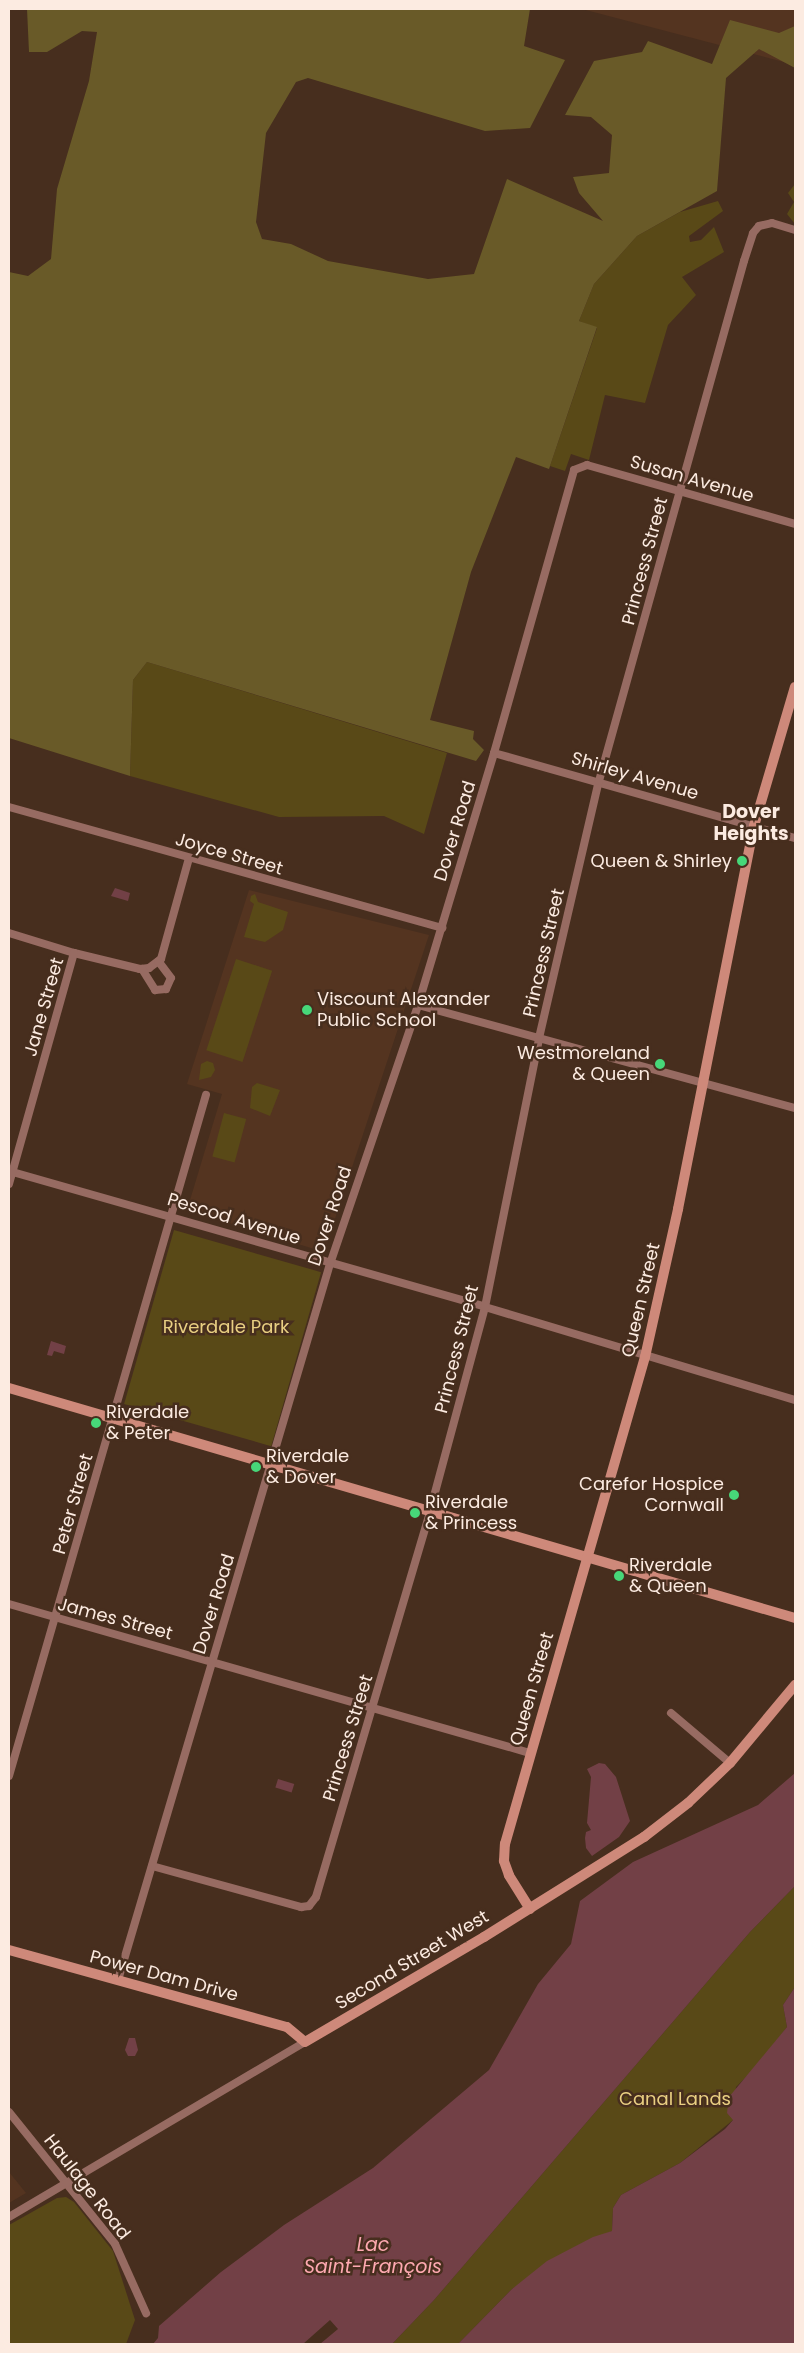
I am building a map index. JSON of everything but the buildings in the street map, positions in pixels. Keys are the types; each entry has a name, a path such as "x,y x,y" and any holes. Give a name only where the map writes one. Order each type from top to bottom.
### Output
{"street":[{"name":"Princess Street","path":"152,1866 305,1908 316,1897 430,1511 485,1307 539,1038 599,781 753,233 763,224 777,224 795,230"},
{"name":"Susan Avenue","path":"580,465 680,490 795,524"},
{"name":"Dover Road","path":"118,1980 212,1661 272,1466 330,1264 418,1005 494,753 566,494 574,470 580,465"},
{"name":"Queen Street","path":"530,1909 509,1875 504,1852 530,1753 645,1357 678,1209 701,1084 754,826 795,687"},
{"name":"Shirley Avenue","path":"494,753 599,781 795,838"},
{"name":"Joyce Street","path":"9,807 442,928"},
{"path":"9,933 74,953 142,969 149,968 158,961 189,858"},
{"name":"Jane Street","path":"9,1184 10,1172 74,953"},
{"path":"142,969 154,990 166,989 171,978 158,961"},
{"path":"418,1005 701,1084 795,1108"},
{"name":"Peter Street","path":"9,1776 206,1095"},
{"name":"Pescod Avenue","path":"10,1172 485,1307 645,1357 795,1400"},
{"path":"9,1388 795,1618"},
{"name":"James Street","path":"9,1604 530,1753"},
{"name":"Second Street West","path":"9,2217 530,1909 644,1837 688,1803 730,1763 795,1684"},
{"path":"671,1713 730,1763"},
{"name":"Power Dam Drive","path":"9,1950 287,2027 305,2042"},
{"name":"Haulage Road","path":"9,2112 116,2244 146,2314"}],"shaded area":[{"path":"27,9 530,9 524,46 565,60 530,128 485,131 308,78 296,82 266,133 256,222 262,239 291,244 328,261 428,279 474,274 507,179 603,221 579,193 573,177 609,173 612,135 591,117 565,115 594,61 642,52 648,41 712,64 730,20 779,33 795,26 795,68 759,49 726,78 717,191 637,236 594,284 579,321 597,327 549,469 516,457 471,572 430,720 474,731 473,739 484,750 476,761 147,662 133,680 130,776 9,738 9,272 28,276 51,259 57,189 89,81 97,32 82,31 47,52 29,52"},
{"path":"582,9 795,9 795,65"},
{"name":"Viscount Alexander Public School","path":"249,890 429,935 324,1252 187,1210 222,1094 187,1084"},
{"path":"9,2172 26,2193 9,2203"}],"green space":[{"path":"795,184 795,224 787,214 794,202 788,193"},
{"path":"718,201 723,211 689,236 690,242 701,240 714,227 724,252 682,277 696,295 668,325 645,403 605,395 589,460 571,454 565,471 550,466 597,328 579,321 594,284 637,236 680,212"},
{"path":"147,662 447,753 424,834 384,816 279,817 130,776 133,680"},
{"path":"255,894 258,902 288,912 283,930 265,942 244,937 254,904 250,901 251,896"},
{"path":"236,959 272,971 242,1062 206,1050"},
{"path":"207,1061 213,1063 215,1070 211,1077 199,1080 201,1064"},
{"path":"257,1083 280,1090 270,1116 250,1108 252,1087"},
{"path":"224,1113 246,1119 235,1162 212,1156"},
{"name":"Riverdale Park","path":"174,1230 321,1272 271,1446 124,1404"},
{"name":"Canal Lands","path":"795,1886 795,1987 783,2005 787,2027 757,2066 736,2087 733,2120 680,2163 621,2195 613,2208 612,2231 581,2244 512,2289 458,2344 392,2344 434,2300 750,1932"},
{"path":"66,2197 74,2202 113,2251 135,2320 126,2344 9,2344 9,2225 57,2198"}],"water":[{"path":"115,888 130,893 128,901 111,896"},
{"path":"51,1341 66,1346 64,1354 54,1351 52,1356 47,1355"},
{"path":"599,1763 605,1764 616,1777 630,1821 619,1837 592,1856 586,1848 585,1838 586,1832 591,1830 587,1823 591,1777 587,1769"},
{"name":"Lac Saint-François","path":"795,1773 795,1886 750,1932 434,2300 392,2344 320,2344 338,2329 330,2320 303,2344 153,2344 158,2338 159,2326 221,2272 284,2225 373,2168 489,2070 538,1984 571,1944 580,1901 633,1862 758,1805"},
{"path":"278,1779 294,1784 292,1793 275,1788"},
{"path":"795,1987 795,2344 458,2344 512,2289 547,2261 593,2237 612,2231 613,2208 621,2195 680,2163 725,2129 733,2120 727,2113 729,2097 787,2027 783,2005"},
{"path":"129,2038 135,2038 138,2050 135,2056 128,2056 125,2050"}],"place":[{"name":"Queen & Shirley","path":"742,861"},
{"name":"Viscount Alexander Public School","path":"307,1010"},
{"name":"Westmoreland & Queen","path":"660,1064"},
{"name":"Riverdale & Peter","path":"96,1423"},
{"name":"Riverdale & Dover","path":"256,1467"},
{"name":"Carefor Hospice Cornwall","path":"734,1495"},
{"name":"Riverdale & Princess","path":"415,1513"},
{"name":"Riverdale & Queen","path":"619,1576"}],"district":[{"name":"Dover Heights","path":"751,823"}]}
